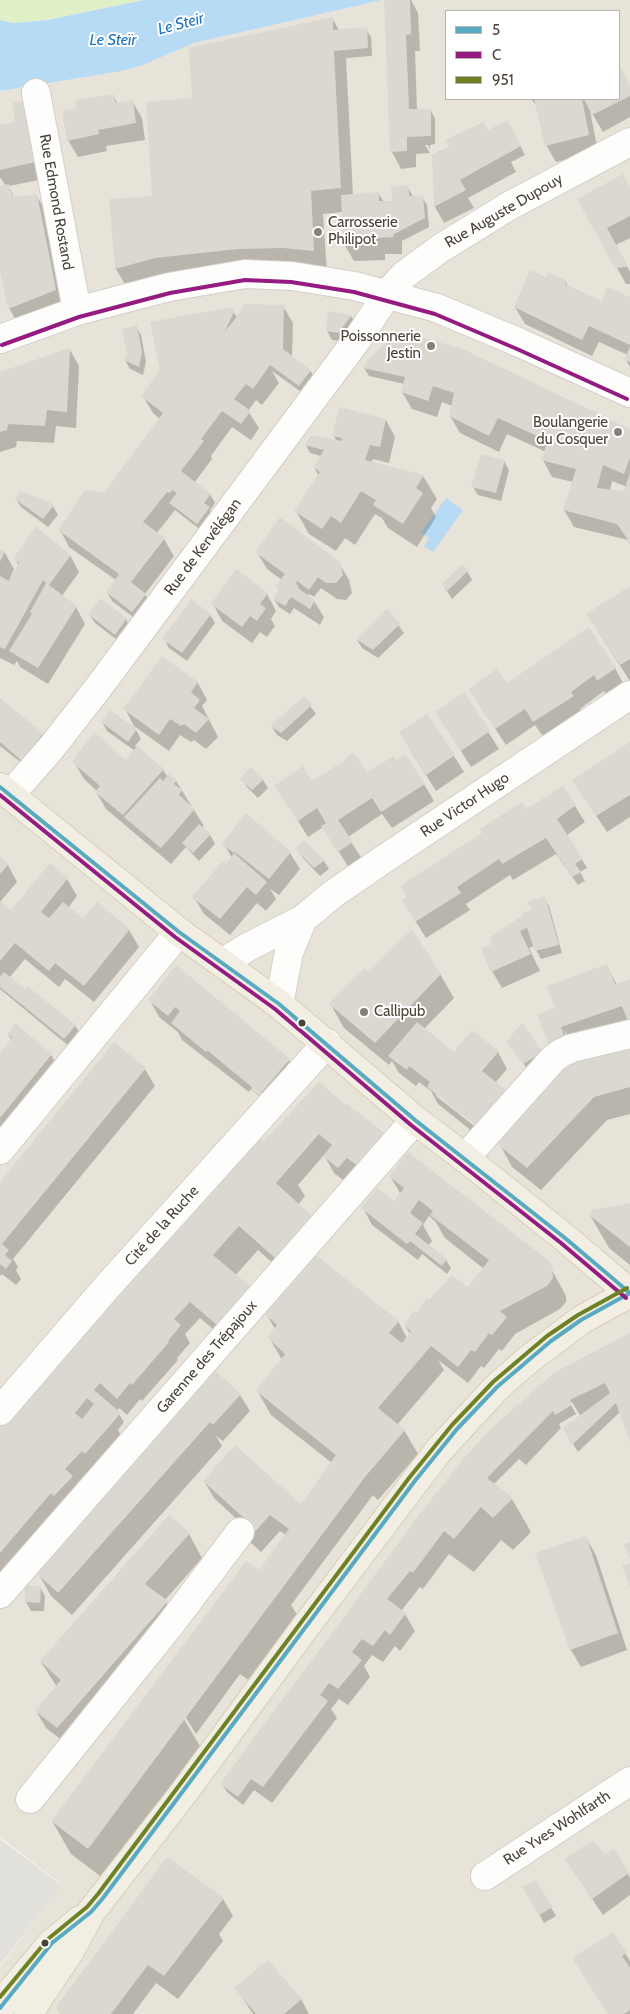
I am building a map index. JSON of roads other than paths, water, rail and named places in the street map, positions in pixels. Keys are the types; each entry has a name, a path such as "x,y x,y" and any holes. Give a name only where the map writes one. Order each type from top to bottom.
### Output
{"main road":[{"path":"5,791 179,932 279,1004 415,1120 592,1260 630,1293 581,1320 551,1341 497,1387 457,1429 414,1482 182,1795 91,1912 70,1951 28,2014"},
{"path":"0,2008 52,1943 91,1912"}],"street":[{"name":"Rue Edmond Rostand","path":"36,93 77,311"},
{"name":"Rue Auguste Dupouy","path":"388,293 414,266 457,237 560,178 630,142"},
{"path":"0,338 77,311 169,287 245,274 306,277 388,293 437,308 630,393"},
{"name":"Rue de Kervélégan","path":"5,791 52,747 98,688 359,338 388,293"},
{"name":"Rue Victor Hugo","path":"222,963 248,947 303,919 333,894 387,857 630,696"},
{"name":"Rue Victor Hugo","path":"279,1004 289,952 303,919"},
{"path":"0,1150 179,932"},
{"path":"465,1158 552,1059 572,1048 630,1034"},
{"name":"Cité de la Ruche","path":"0,1411 106,1288 327,1043"},
{"name":"Garenne des Trépajoux","path":"0,1594 415,1120"},
{"path":"30,1799 170,1625 240,1532"},
{"name":"Rue Yves Wohlfarth","path":"485,1876 630,1781"}],"water":[{"name":"Le Steïr","path":"144,0 382,0 194,43 143,65 121,71 0,91 0,20 13,23 47,20"},
{"path":"446,498 463,510 433,552 424,546 429,538 421,532"}],"place":[{"name":"Carrosserie Philipot","path":"318,232"},
{"name":"Poissonnerie Jestin","path":"431,346"},
{"name":"Boulangerie du Cosquer","path":"618,432"},
{"name":"Callipub","path":"364,1012"}],"water label":[{"name":"Le Steir","path":"181,24"}]}
